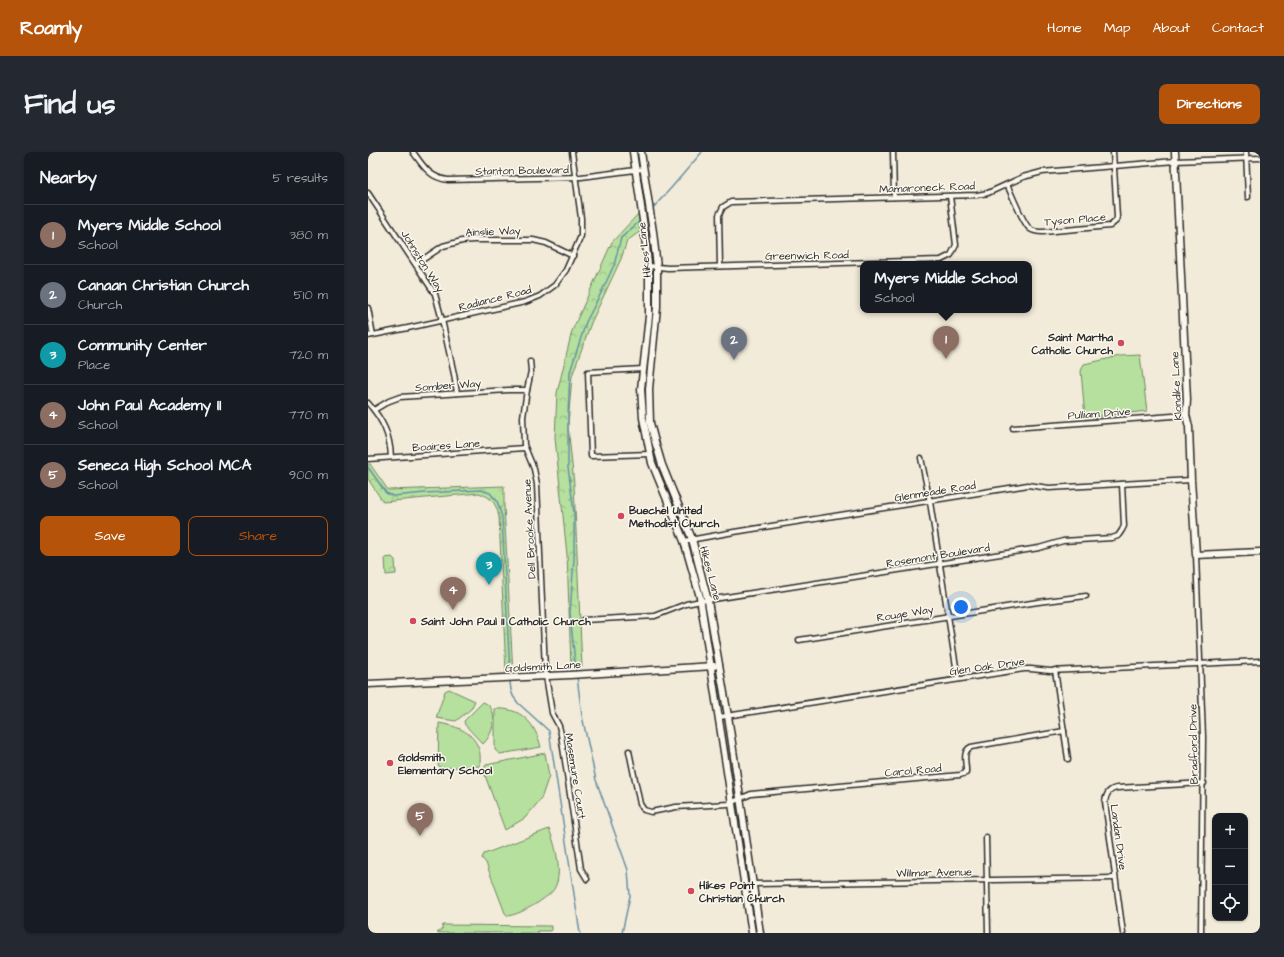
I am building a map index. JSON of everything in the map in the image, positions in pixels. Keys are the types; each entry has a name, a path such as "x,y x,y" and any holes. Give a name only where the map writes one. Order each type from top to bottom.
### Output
{"main road":[{"name":"Hikes Lane","path":"633,152 649,266 649,316 641,403 645,434 659,479 684,541 701,601 752,933"},
{"name":"Hikes Lane","path":"641,152 657,267 657,307 649,389 650,423 662,465 692,539 714,626 760,933"},
{"name":"Klondike Lane","path":"1175,152 1187,400 1186,415 1189,427 1196,555"},
{"path":"1196,555 1260,552"},
{"name":"Goldsmith Lane","path":"368,684 570,675 719,666"}],"street":[{"name":"Stanton Boulevard","path":"413,152 427,171 443,180 576,177 643,168"},
{"name":"Radiance Road","path":"368,336 524,302 540,296 550,290 562,278 581,236 582,225 572,152"},
{"path":"893,152 894,198"},
{"path":"1113,152 1114,166"},
{"path":"1246,152 1248,197"},
{"name":"Mamaroneck Road","path":"720,266 719,215 723,207 728,203 984,194 1023,177 1042,172 1175,161 1260,158"},
{"name":"Tyson Place","path":"1007,185 1026,225 1031,230 1043,232 1107,227 1114,224 1118,217 1114,166"},
{"name":"Johnston Way","path":"368,193 435,294 454,374 456,393"},
{"name":"Greenwich Road","path":"925,261 941,260 951,256 955,249 956,243 950,196"},
{"name":"Ainslie Way","path":"416,264 443,246 462,241 474,240 533,240 546,243 573,256"},
{"name":"Greenwich Road","path":"649,266 860,264"},
{"path":"368,308 373,335"},
{"name":"Dell Brooke Avenue","path":"530,361 531,371 523,417 525,448 534,469 536,484 546,675"},
{"path":"643,369 588,372 591,456 650,454"},
{"name":"Somber Way","path":"374,410 389,401 400,397 527,390"},
{"path":"368,403 387,431 390,440 392,457"},
{"name":"Pulliam Drive","path":"1013,428 1186,415"},
{"name":"Boaires Lane","path":"368,459 525,448"},
{"path":"921,458 930,502 958,679"},
{"name":"Glenmeade Road","path":"684,541 1028,486 1049,488 1191,480"},
{"name":"Rosemont Boulevard","path":"584,620 655,616 686,604 701,601 1039,548 1064,541 1115,537 1120,534 1124,526 1122,484"},
{"name":"Bradford Drive","path":"1196,555 1204,783 1201,933"},
{"name":"Rouge Way","path":"799,640 1046,600 1086,596"},
{"name":"Glen Oak Drive","path":"720,717 1024,669 1055,670 1260,661"},
{"path":"1055,670 1068,759"},
{"name":"Masemure Court","path":"546,675 552,713 559,726 561,734 581,869 587,879"},
{"name":"Carol Road","path":"740,799 751,794 964,775 966,773 965,752 968,748 1064,731"},
{"path":"629,751 638,798 644,810 651,812 676,807 728,804 740,799"},
{"name":"Landan Drive","path":"1123,933 1105,802 1107,793 1110,790 1117,788 1204,783"},
{"path":"986,837 988,933"},
{"name":"Willmar Avenue","path":"752,884 1116,878"}],"green space":[{"path":"639,213 642,230 627,241 621,259 591,323 572,376 568,425 574,484 582,667 571,666 567,555 555,438 557,393 572,331 612,242"},
{"path":"1140,355 1147,411 1085,418 1081,371 1084,364 1121,356"},
{"path":"368,464 370,464 388,490 504,486 513,673 506,673 499,517 497,508 491,499 479,493 383,502 368,479"},
{"path":"392,557 395,560 396,574 386,575 385,558"},
{"path":"449,689 475,701 471,709 456,721 436,718 445,691"},
{"path":"483,702 492,710 494,722 487,740 483,744 465,725 464,721"},
{"path":"495,709 512,711 526,718 535,731 541,747 500,754 495,750"},
{"path":"439,723 457,727 471,736 479,749 480,766 441,768 438,765"},
{"path":"545,753 549,776 541,799 525,818 505,830 483,770 486,765"},
{"path":"549,829 556,850 558,866 555,887 550,894 528,909 508,916 505,913 486,863 482,858 484,854"},
{"path":"443,925 551,926 551,931 537,931 539,933 437,933 442,929"}],"waterway":[{"path":"652,209 702,152"},
{"path":"576,673 570,613 574,559 574,513 568,467 570,372 586,322 614,265 621,238 641,220"},
{"path":"368,467 386,493 393,496 481,490 490,493 497,501 502,517 510,674"},
{"path":"577,677 582,716 596,780 628,870 630,896 622,933"},
{"path":"510,682 513,696 518,703 549,731 580,933"}],"place":[{"name":"Saint Martha Catholic Church","path":"1121,343"},
{"name":"Myers Middle School","path":"946,359"},
{"name":"Canaan Christian Church","path":"734,360"},
{"name":"Buechel United Methodist Church","path":"621,516"},
{"name":"Community Center","path":"489,585"},
{"name":"John Paul Academy II","path":"453,610"},
{"name":"Saint John Paul II Catholic Church","path":"413,621"},
{"name":"Goldsmith Elementary School","path":"390,763"},
{"name":"Seneca High School MCA","path":"420,836"},
{"name":"Hikes Point Christian Church","path":"691,891"}]}
